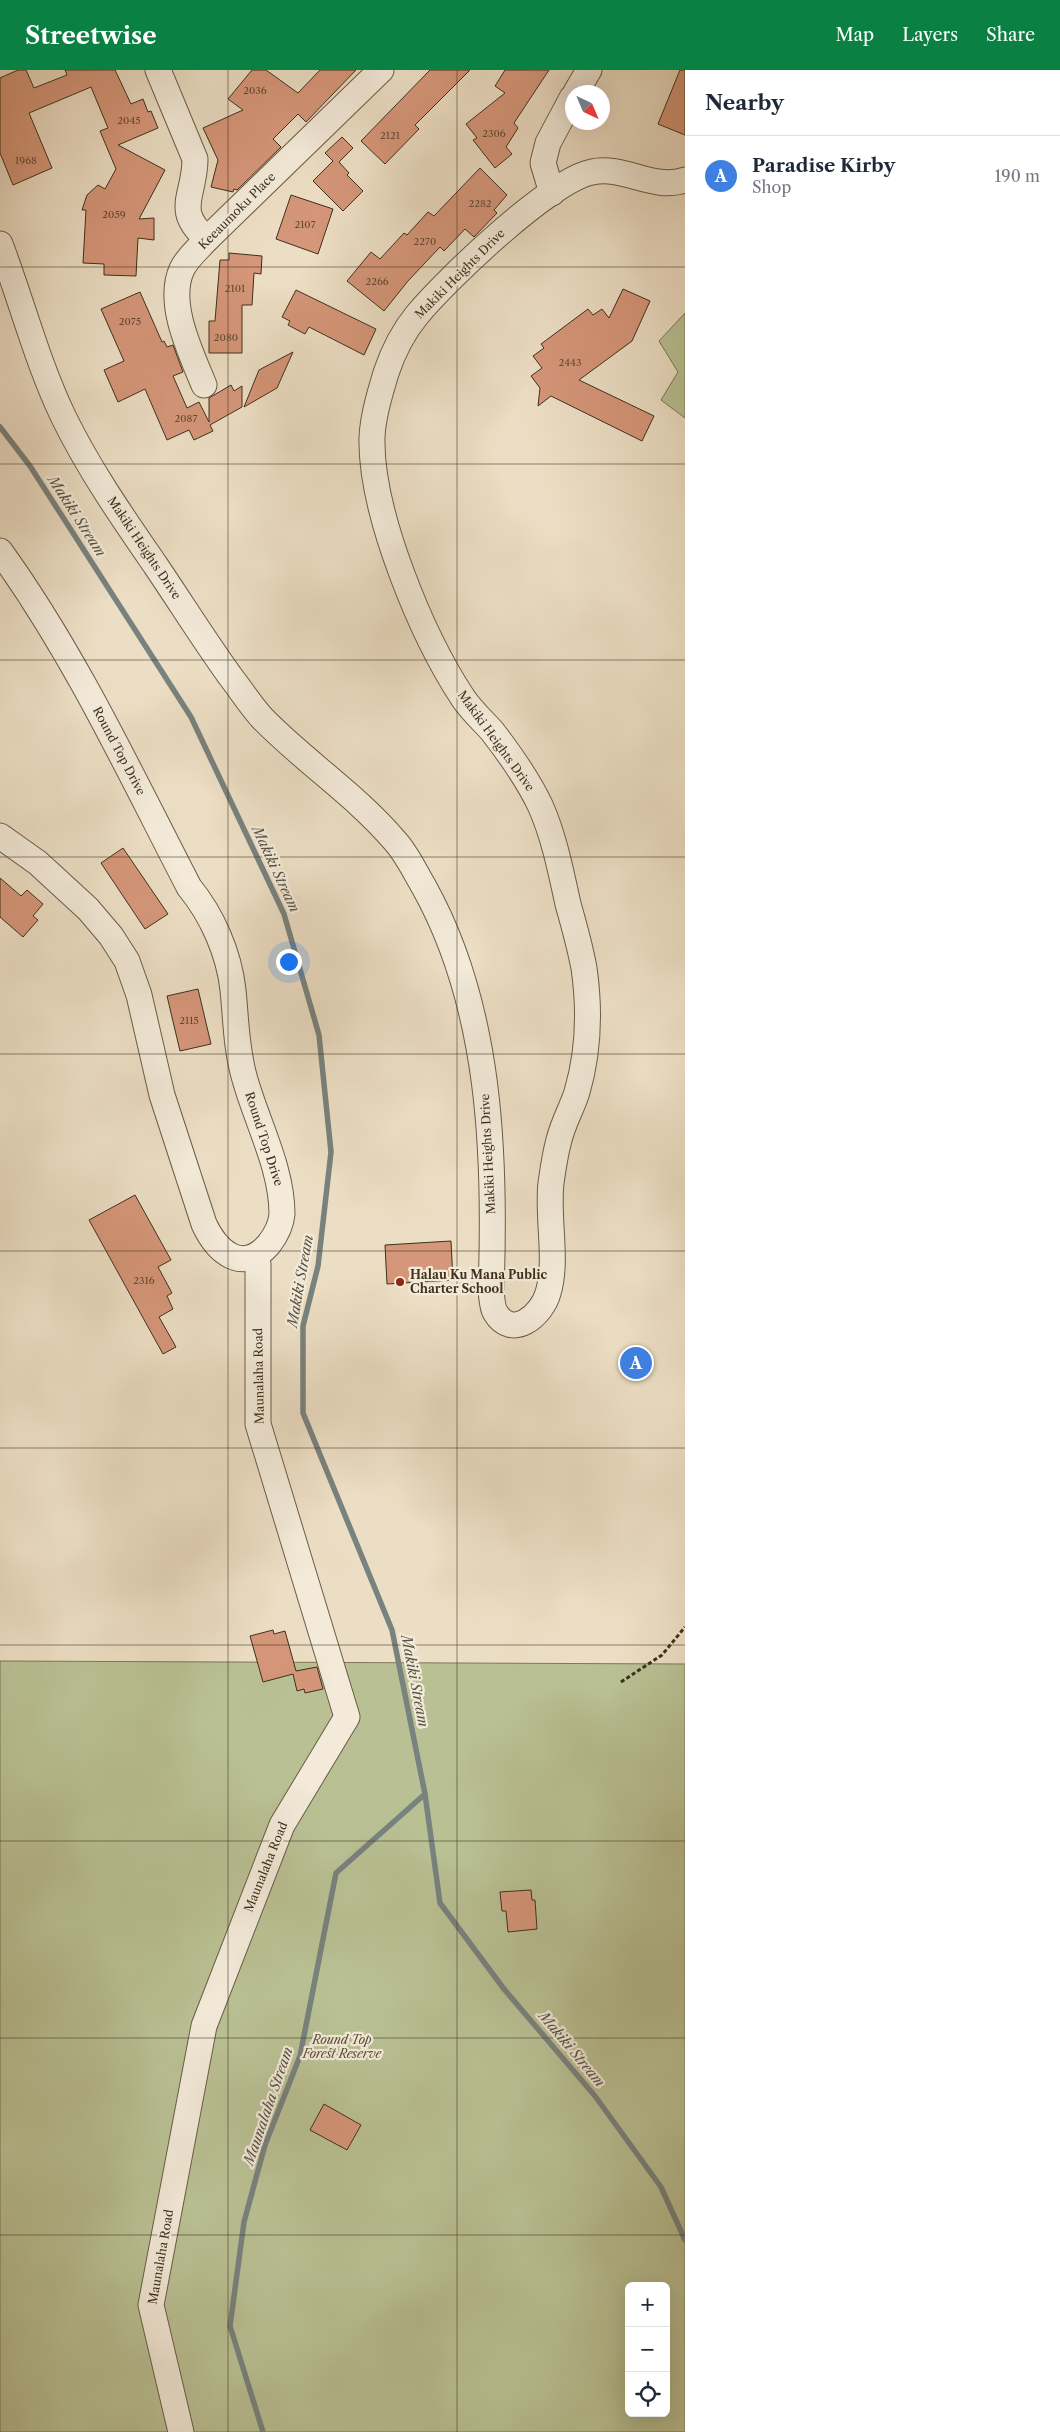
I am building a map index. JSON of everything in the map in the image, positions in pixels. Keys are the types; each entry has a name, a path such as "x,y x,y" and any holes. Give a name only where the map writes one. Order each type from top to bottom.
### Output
{"street":[{"path":"158,70 195,159 195,174 188,200 187,214 194,228 207,239"},
{"name":"Keeaumoku Place","path":"204,385 184,332 179,313 177,285 182,268 207,239 381,70"},
{"path":"580,85 590,70"},
{"path":"552,193 543,164 548,143 565,111"},
{"name":"Makiki Heights Drive","path":"0,244 16,286 39,358 64,417 88,464 116,508 228,674 262,718 371,814 398,844 440,916 463,981 484,1083 492,1189 490,1291 496,1314 503,1320 513,1324 528,1322 540,1311 548,1295 551,1260 549,1207 551,1184 559,1138 576,1095 586,1044 588,1004 583,965 563,881 540,805 492,731 463,698 415,604 384,522 376,485 372,434 386,372 398,344 414,318 496,237 552,193 589,172 624,173 645,180 663,183 676,183 685,180"},
{"name":"Round Top Drive","path":"0,551 25,586 96,708 189,887 201,901 222,944 233,989 237,1045 243,1075 281,1189 282,1216 278,1233 255,1257"},
{"path":"0,836 38,863 88,909 111,936 127,961 139,995 162,1095 204,1224 210,1236 226,1254 239,1260 255,1257"},
{"name":"Maunalaha Road","path":"181,2432 151,2306 204,2026 282,1825 347,1717 258,1424 258,1264 255,1257"}],"path":[{"path":"621,1682 662,1655 685,1627"}],"green space":[{"path":"685,313 685,418 661,400 678,372 659,341"},
{"name":"Round Top Forest Reserve","path":"0,1661 685,1664 685,2432 0,2432"}],"building":[{"path":"18,70 26,70 34,88 67,75 65,70 115,70 131,104 143,99 148,112 151,111 158,128 118,145 165,170 139,219 154,218 154,240 138,238 136,276 104,275 104,264 83,263 86,210 82,210 87,195 98,185 105,189 116,169 100,131 108,128 91,87 29,113 52,168 13,185 0,153 0,78"},
{"path":"252,70 266,70 298,93 320,70 356,70 306,122 298,114 273,139 281,147 237,190 234,189 233,192 211,187 218,160 203,128 243,110 228,99"},
{"path":"430,70 470,70 415,125 419,129 385,164 361,141"},
{"path":"505,70 549,70 514,123 518,128 506,147 512,154 495,168 473,140 477,138 466,124 505,93 495,86"},
{"path":"680,70 685,70 685,135 658,124"},
{"path":"342,137 353,148 339,162 349,173 347,175 363,191 343,211 313,181 333,161 325,153"},
{"path":"480,168 507,195 494,210 497,213 474,237 465,229 444,251 440,247 408,281 384,311 347,281 371,252 380,259 404,233 407,235 428,212 434,216"},
{"path":"291,195 333,209 318,254 276,239"},
{"path":"229,253 262,256 261,274 254,273 252,305 242,305 242,353 209,353 209,321 215,321 220,260 229,260"},
{"path":"623,289 650,301 632,341 579,380 654,416 642,441 551,396 538,406 540,388 531,376 542,368 533,356 544,348 541,344 588,309 593,315 602,309 609,318"},
{"path":"296,290 376,329 364,355 309,327 305,334 288,325 290,321 282,317"},
{"path":"140,292 162,342 164,341 167,347 173,345 183,372 173,376 187,408 199,402 209,422 209,398 231,385 234,391 242,386 242,407 210,425 213,431 194,440 189,430 167,440 145,389 118,402 104,370 124,361 101,309"},
{"path":"293,352 277,388 244,407 259,370"},
{"path":"123,848 168,914 145,929 101,863"},
{"path":"0,878 21,896 27,890 43,904 33,916 38,920 23,937 0,917"},
{"path":"198,989 211,1044 180,1051 167,996"},
{"path":"135,1195 171,1260 158,1267 172,1293 167,1296 173,1309 159,1317 176,1347 163,1354 89,1220"},
{"name":"Halau Ku Mana Public Charter School","path":"451,1241 453,1280 387,1284 385,1245"},
{"path":"273,1630 274,1634 285,1631 296,1671 317,1667 323,1689 305,1693 304,1689 297,1691 293,1674 263,1682 250,1636"},
{"path":"531,1890 532,1900 535,1900 537,1929 508,1932 506,1911 502,1911 500,1892"},
{"path":"324,2104 361,2125 347,2150 310,2130"}],"waterway":[{"name":"Makiki Stream","path":"0,427 30,466 191,717 284,914 319,1035 331,1152 318,1266 303,1326 303,1413 392,1630 425,1794 440,1903 504,1989 595,2096 661,2187 685,2240"},
{"name":"Maunalaha Stream","path":"263,2432 230,2326 244,2222 265,2145 300,2056 336,1873 425,1794"}],"place":[{"name":"Halau Ku Mana Public Charter School","path":"400,1282"},
{"name":"Paradise Kirby","path":"636,1363"}]}
